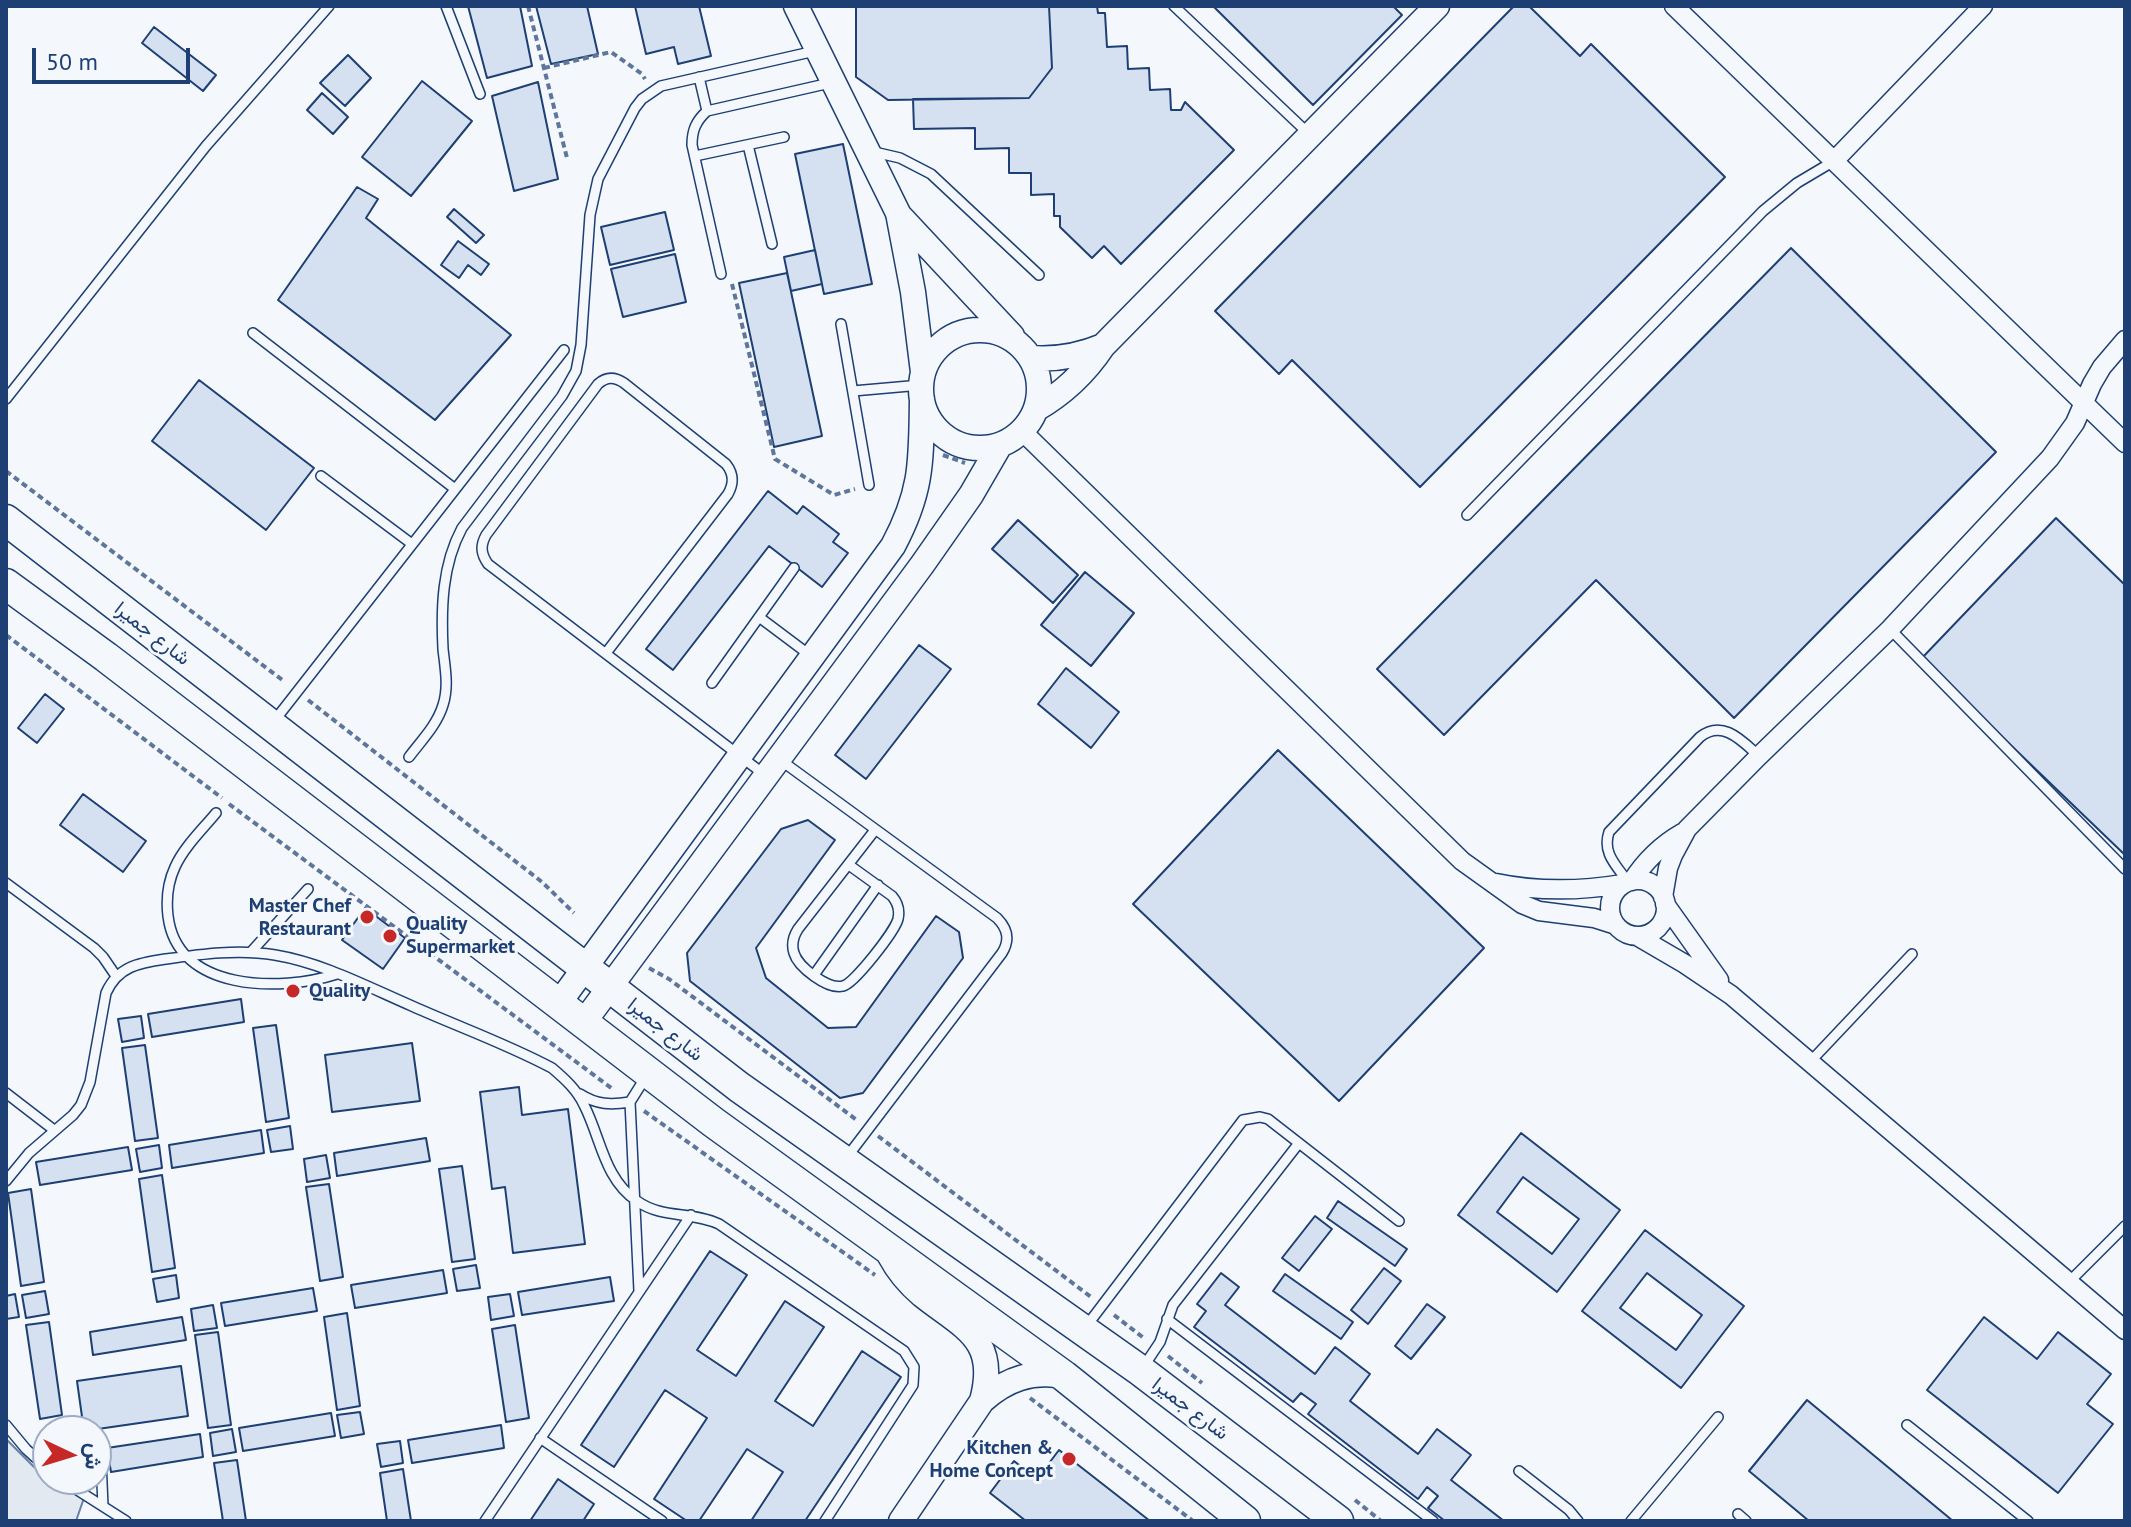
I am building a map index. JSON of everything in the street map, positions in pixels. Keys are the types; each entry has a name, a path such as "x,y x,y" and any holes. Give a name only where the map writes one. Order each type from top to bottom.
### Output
{"main road":[{"name":"شارع جميرا","path":"6,520 739,1087 1083,1331 1149,1360 1338,1521"},
{"path":"6,584 106,657 713,1122 1064,1376 1245,1521"}],"street":[{"path":"796,6 898,213 913,292 927,415 937,430 950,441 984,449 1000,445 1012,439 1030,421 1039,392 1038,374 1025,351 898,213"},
{"path":"1036,409 1067,388 1103,346 1437,6"},
{"path":"1674,6 2125,443"},
{"path":"1834,161 1975,9"},
{"path":"559,1003 893,546 906,522 918,486 922,385 932,354 946,340 963,332 983,329 1002,333 1025,351 1050,359 1068,358 1103,346"},
{"path":"1616,925 1611,917 1611,898 1656,851 1687,829 1890,629 2050,458 2075,423 2102,367 2125,340"},
{"path":"1022,431 1447,849 1507,895 1539,911 1594,918 1616,925 1629,935 1646,935 1655,930 1665,914 1665,883 1673,855 1687,829"},
{"path":"584,1022 922,565 1000,445"},
{"path":"1493,883 1558,891 1641,880 1650,883 1658,889 1731,995"},
{"path":"1637,936 1731,995 2125,1330"},
{"path":"885,1246 910,1284 966,1327 978,1342 987,1371 982,1401"},
{"path":"901,1521 982,1401 1010,1380 1037,1373 1064,1376"}],"lane":[{"path":"6,399 206,146 329,6"},
{"path":"446,6 480,94"},
{"path":"1174,6 1310,135"},
{"path":"409,757 437,720 445,697 444,582 450,554 462,528 562,396 576,371 581,345 593,197 606,163 635,108 661,86 818,50"},
{"path":"699,77 707,111"},
{"path":"721,274 695,156 692,135 695,126 707,111 834,82"},
{"path":"695,156 784,137"},
{"path":"748,145 772,244"},
{"path":"867,150 900,158 931,174 1039,275"},
{"path":"1467,515 1763,211 1797,183 1834,161"},
{"path":"841,324 869,485"},
{"path":"253,333 455,489"},
{"path":"270,726 564,350"},
{"path":"606,653 728,494 733,481 726,464 620,380 608,378 598,384 486,535 482,550 488,564 740,756 773,768 875,830 1003,924 1007,939 1002,953 844,1162"},
{"path":"853,391 922,385"},
{"path":"321,476 412,544"},
{"path":"712,683 794,568"},
{"path":"759,617 812,657"},
{"path":"1890,629 2125,869"},
{"path":"1628,882 1607,850 1609,832 1700,737 1713,731 1727,731 1759,756"},
{"path":"216,813 183,852 169,886 169,923 185,957 220,975 259,984 299,984 337,974"},
{"path":"849,865 896,901 898,916 893,929 856,977 846,985 833,987 799,963 792,942 794,936 875,830"},
{"path":"6,883 94,948 116,976"},
{"path":"814,975 878,885"},
{"path":"251,952 308,889"},
{"path":"6,1181 29,1153 73,1115 86,1094 106,993 116,976 132,965 185,957 251,952 296,959 536,1060 559,1074 589,1100 603,1104 630,1102"},
{"path":"1810,1062 1912,954"},
{"path":"639,1291 630,1102 649,1073"},
{"path":"577,1092 610,1169 623,1190 635,1201 662,1213 705,1218 732,1232 904,1351 911,1359 915,1376 909,1394 825,1521"},
{"path":"6,1093 54,1130"},
{"path":"1083,1331 1243,1120 1268,1119 1399,1221"},
{"path":"1149,1360 1163,1335 1173,1305 1299,1143"},
{"path":"485,1521 691,1215"},
{"path":"2069,1282 2125,1226"},
{"path":"1167,1319 1433,1521"},
{"path":"1631,1521 1718,1417"},
{"path":"6,1425 32,1454"},
{"path":"1907,1425 2028,1521"},
{"path":"540,1438 662,1521"},
{"path":"1519,1471 1569,1510 1578,1521"},
{"path":"85,1495 126,1521"},
{"path":"103,1495 103,1506"}],"path":[{"path":"528,6 567,158"},
{"path":"544,68 611,52 642,74 651,92"},
{"path":"721,274 730,274 775,459 834,495 869,485"},
{"path":"921,450 937,452 986,470"},
{"path":"6,635 630,1102 876,1277"},
{"path":"631,959 669,979 1102,1305 1149,1360"},
{"path":"1010,1380 1193,1521"}],"shaded area":[{"path":"6,1439 32,1465 32,1495 79,1495 84,1498 76,1521 6,1521"}],"building":[{"path":"468,6 520,6 532,66 487,78"},
{"path":"536,6 587,6 598,54 551,64"},
{"path":"635,6 699,6 711,56 678,64 674,47 646,54"},
{"path":"856,6 1049,6 1052,68 1029,98 888,100 856,77"},
{"path":"1049,6 1097,6 1098,13 1105,13 1107,47 1127,46 1128,69 1149,68 1150,90 1170,89 1171,110 1181,110 1185,102 1234,150 1121,264 1104,246 1092,258 1060,227 1060,216 1054,216 1054,194 1031,195 1031,173 1009,173 1009,148 975,149 975,128 914,129 913,99 1029,98 1052,68"},
{"path":"1213,6 1393,6 1402,15 1313,105"},
{"path":"1514,6 1529,6 1580,56 1591,44 1725,177 1420,487 1292,360 1279,374 1215,311"},
{"path":"154,27 216,75 203,91 142,43"},
{"path":"348,55 371,78 345,106 320,83"},
{"path":"422,81 472,121 411,196 362,157"},
{"path":"538,82 558,179 514,191 492,96"},
{"path":"322,93 348,117 333,134 307,110"},
{"path":"843,144 872,284 824,294 795,154"},
{"path":"357,187 378,199 366,218 511,335 435,420 278,300"},
{"path":"454,209 484,235 476,243 447,217"},
{"path":"665,212 674,250 610,265 601,227"},
{"path":"458,241 489,264 481,275 468,265 459,278 441,265"},
{"path":"1791,248 1996,452 1734,718 1596,580 1444,735 1377,669"},
{"path":"815,250 822,284 791,291 784,257"},
{"path":"675,254 686,302 623,317 611,269"},
{"path":"787,273 822,436 774,447 739,283"},
{"path":"199,380 314,468 266,530 152,441"},
{"path":"768,491 797,514 803,506 839,534 833,542 848,553 822,587 769,546 673,670 646,649"},
{"path":"2056,518 2125,585 2125,855 1921,659"},
{"path":"1018,520 1078,575 1053,603 992,549"},
{"path":"1085,572 1134,613 1091,666 1041,625"},
{"path":"919,645 951,669 866,779 835,755"},
{"path":"1066,668 1119,712 1091,748 1038,704"},
{"path":"45,694 64,709 37,743 18,728"},
{"path":"1278,750 1484,948 1339,1101 1133,904"},
{"path":"83,794 146,841 123,872 60,825"},
{"path":"808,820 835,840 756,948 766,978 828,1028 856,1027 936,916 959,932 963,958 863,1093 840,1098 690,981 687,953 781,829"},
{"path":"365,908 405,938 383,969 342,940"},
{"path":"241,999 244,1022 152,1037 148,1014"},
{"path":"141,1016 144,1038 122,1042 118,1019"},
{"path":"276,1025 289,1118 266,1122 253,1028"},
{"path":"412,1043 420,1101 332,1112 325,1055"},
{"path":"145,1045 158,1138 135,1141 122,1048"},
{"path":"519,1087 522,1115 568,1109 585,1244 513,1253 505,1187 492,1189 480,1092"},
{"path":"290,1126 293,1149 271,1152 267,1130"},
{"path":"261,1130 264,1153 172,1168 169,1145"},
{"path":"1521,1133 1620,1210 1557,1292 1458,1215","holes":["1523,1177 1579,1219 1552,1254 1497,1212"]},
{"path":"426,1138 430,1161 337,1176 334,1153"},
{"path":"159,1145 162,1168 140,1172 136,1149"},
{"path":"128,1147 132,1170 40,1185 36,1162"},
{"path":"326,1155 330,1178 307,1182 304,1159"},
{"path":"462,1166 475,1259 452,1262 439,1169"},
{"path":"162,1175 175,1268 152,1272 139,1179"},
{"path":"329,1184 343,1277 320,1281 306,1187"},
{"path":"31,1189 44,1282 21,1286 8,1193"},
{"path":"1338,1201 1407,1249 1395,1266 1327,1218"},
{"path":"1315,1216 1332,1229 1299,1271 1282,1258"},
{"path":"1645,1230 1744,1306 1681,1388 1582,1311","holes":["1647,1273 1702,1315 1676,1350 1620,1308"]},
{"path":"710,1251 747,1275 697,1350 736,1376 785,1301 824,1327 775,1401 813,1426 862,1351 901,1377 805,1521 751,1521 783,1472 747,1449 699,1521 687,1521 654,1499 707,1418 665,1390 614,1467 581,1445"},
{"path":"476,1265 480,1288 457,1291 453,1269"},
{"path":"1384,1268 1401,1281 1368,1324 1351,1310"},
{"path":"443,1270 447,1293 355,1308 351,1285"},
{"path":"1221,1273 1239,1287 1225,1305 1315,1374 1335,1347 1370,1374 1350,1401 1418,1454 1437,1429 1471,1455 1451,1480 1504,1521 1445,1521 1428,1508 1438,1496 1427,1487 1418,1499 1308,1414 1316,1404 1301,1393 1293,1402 1194,1327 1206,1311 1197,1304"},
{"path":"1285,1274 1353,1322 1341,1339 1273,1291"},
{"path":"176,1275 179,1298 157,1302 153,1279"},
{"path":"610,1277 614,1301 522,1315 518,1292"},
{"path":"313,1288 317,1311 225,1326 221,1303"},
{"path":"45,1291 49,1314 26,1318 22,1295"},
{"path":"15,1294 19,1317 6,1319 6,1296"},
{"path":"510,1294 514,1316 491,1320 488,1297"},
{"path":"1427,1304 1445,1317 1411,1359 1395,1346"},
{"path":"213,1305 217,1328 194,1331 191,1309"},
{"path":"347,1313 360,1406 337,1410 324,1317"},
{"path":"182,1317 186,1340 93,1355 90,1332"},
{"path":"1984,1317 2037,1359 2058,1332 2111,1374 2087,1404 2113,1424 2058,1493 1927,1390"},
{"path":"49,1322 62,1415 39,1415 26,1325"},
{"path":"515,1325 529,1418 506,1422 492,1329"},
{"path":"218,1332 231,1425 208,1428 195,1335"},
{"path":"181,1366 188,1416 112,1427 112,1415 82,1415 77,1381"},
{"path":"1807,1400 1953,1521 1809,1521 1749,1471"},
{"path":"360,1412 364,1434 341,1438 337,1415"},
{"path":"331,1413 335,1436 243,1451 239,1428"},
{"path":"501,1425 504,1448 412,1463 408,1440"},
{"path":"232,1429 236,1452 213,1456 210,1433"},
{"path":"200,1434 203,1457 112,1472 112,1447"},
{"path":"400,1441 403,1463 381,1467 377,1444"},
{"path":"1059,1450 1150,1521 1026,1521 990,1493 1014,1461 1037,1479"},
{"path":"237,1460 246,1521 223,1521 214,1463"},
{"path":"403,1469 411,1521 387,1521 380,1473"},
{"path":"558,1479 594,1504 583,1521 530,1521"}],"place":[{"name":"Master Chef Restaurant","path":"367,917"},
{"name":"Quality Supermarket","path":"390,936"},
{"name":"Quality","path":"293,991"},
{"name":"Kitchen & Home Concept","path":"1069,1459"}]}
